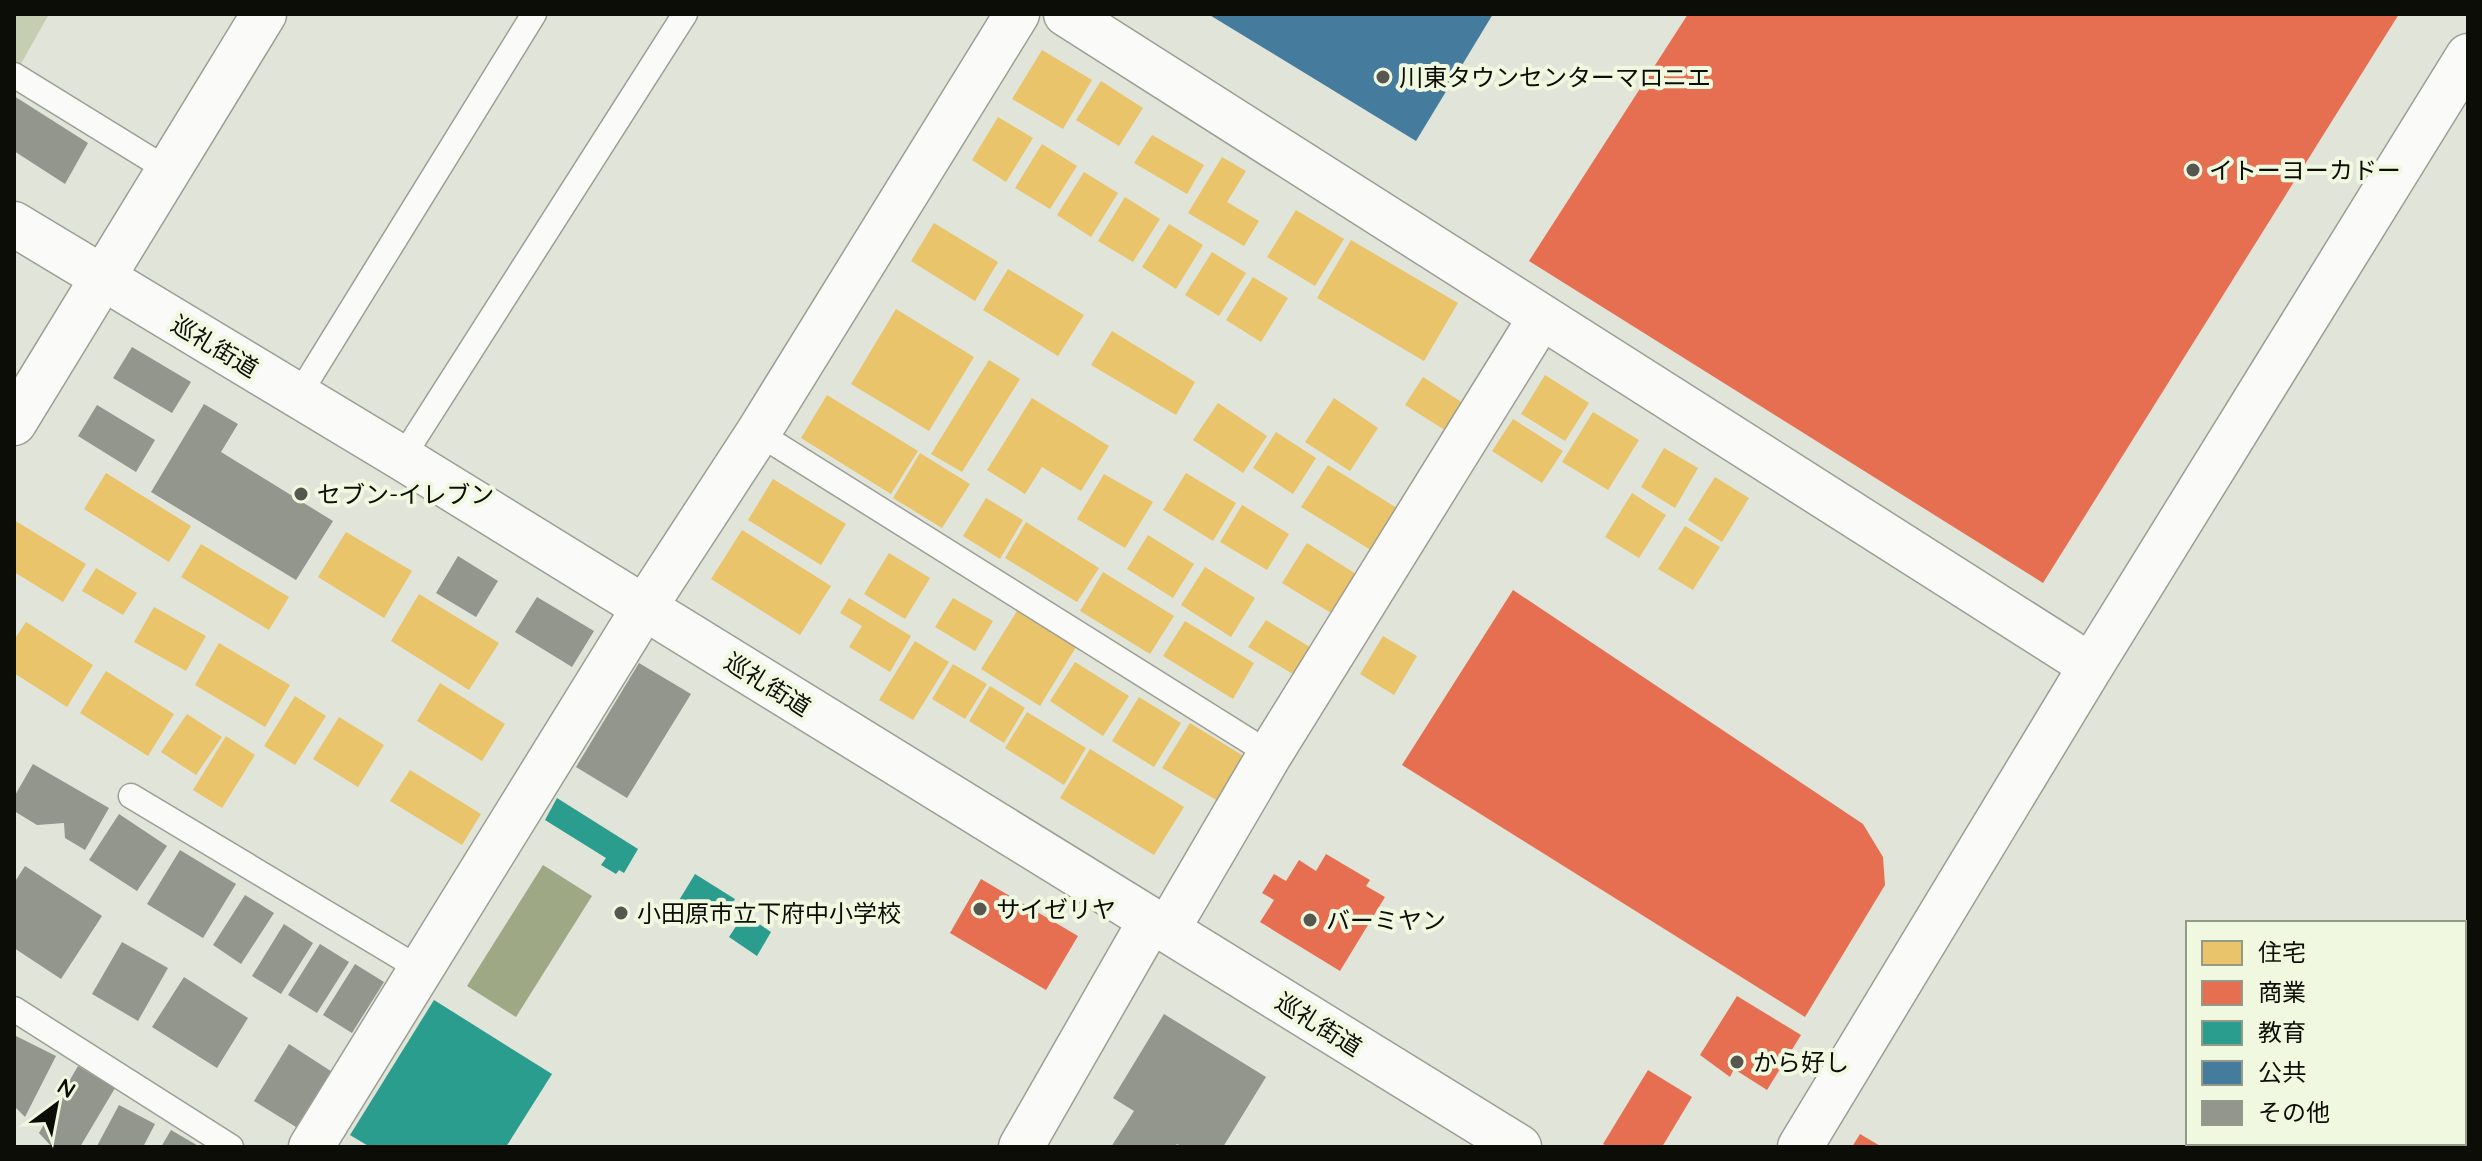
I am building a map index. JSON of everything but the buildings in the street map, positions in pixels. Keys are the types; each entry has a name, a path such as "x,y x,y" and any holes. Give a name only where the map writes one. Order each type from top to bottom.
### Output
{"street":[{"path":"1066,14 2091,666"},
{"path":"14,423 168,170 256,17"},
{"path":"311,1147 644,608 758,433 1007,17"},
{"path":"1800,1147 2091,666 2468,56"},
{"name":"巡礼街道","path":"14,224 402,458 1519,1147"},
{"path":"1021,1147 1541,317"}],"lane":[{"path":"298,396 534,14"},
{"path":"402,458 685,14"},
{"path":"14,75 168,170"},
{"path":"758,433 1270,754"},
{"path":"131,796 420,969"},
{"path":"14,1009 231,1147"}],"shaded area":[{"path":"14,14 49,14 18,69 14,66"},
{"path":"543,865 592,896 516,1017 467,986"}],"place":[{"name":"川東タウンセンターマロニエ","path":"1383,77"},
{"name":"イトーヨーカドー","path":"2193,170"},
{"name":"セブン-イレブン","path":"301,494"},
{"name":"サイゼリヤ","path":"980,909"},
{"name":"小田原市立下府中小学校","path":"621,913"},
{"name":"バーミヤン","path":"1310,920"},
{"name":"から好し","path":"1737,1062"}]}
